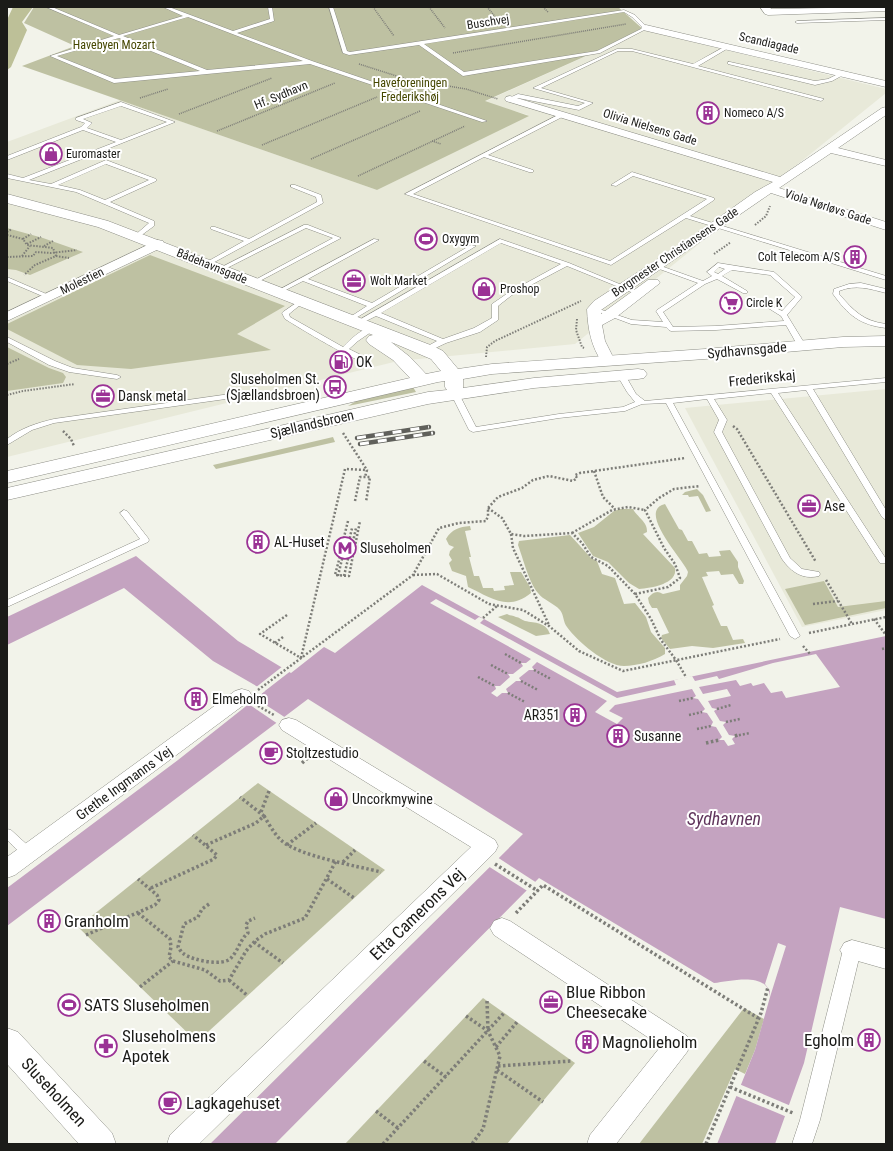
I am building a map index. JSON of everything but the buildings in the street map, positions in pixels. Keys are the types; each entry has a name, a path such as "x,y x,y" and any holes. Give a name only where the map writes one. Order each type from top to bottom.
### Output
{"street":[{"path":"767,9 886,8"},
{"name":"Scandiagade","path":"642,25 886,84"},
{"name":"Olivia Nielsens Gade","path":"510,99 782,181"},
{"name":"Borgmester Christiansens Gade","path":"595,316 610,315 638,293 669,272 764,197 770,189 886,110"},
{"path":"829,149 886,163"},
{"name":"Viola Nørløvs Gade","path":"770,189 886,226"},
{"name":"Bådehavnsgade","path":"7,198 103,224 137,236 278,292 364,324 421,348"},
{"name":"Borgmester Christiansens Gade","path":"595,316 604,301 656,266 723,228"},
{"name":"Molestien","path":"7,317 158,244"},
{"path":"595,316 595,333 598,343 608,361 621,375"},
{"path":"364,324 388,347 406,361 419,377 419,381 415,383"},
{"name":"Sydhavnsgade","path":"608,361 886,341"},
{"path":"421,348 449,382"},
{"name":"Sydhavnsgade","path":"621,375 886,354"},
{"name":"Sjællandsbroen","path":"7,494 428,398 449,382 492,369 608,361"},
{"name":"Sjællandsbroen","path":"7,477 79,459 415,383 534,383 621,375"},
{"name":"Grethe Ingmanns Vej","path":"7,870 29,853 252,698"},
{"name":"Etta Camerons Vej","path":"180,1144 488,846 282,721"},
{"path":"502,928 678,1044 600,1144"},
{"path":"802,1144 810,1120 852,950 886,959"},
{"name":"Sluseholmen","path":"7,1042 100,1144"}],"lane":[{"path":"48,7 209,73"},
{"path":"167,8 175,7"},
{"path":"232,33 272,20 270,7"},
{"name":"Buschvej","path":"331,7 345,52 349,54 624,11 633,14 642,25"},
{"path":"167,8 310,62 392,91 482,120"},
{"path":"187,16 52,56 114,81 209,73 310,62"},
{"path":"797,22 886,19"},
{"path":"420,43 463,74 598,52 642,25"},
{"path":"694,66 728,47"},
{"path":"510,99 518,96 579,108 590,103 536,88 617,50 632,50 821,99"},
{"path":"730,63 815,83 830,80 842,74"},
{"path":"8,158 83,128 89,124 78,119 121,104 172,122 24,180"},
{"path":"562,115 408,194 611,264 712,199 632,174 614,185"},
{"path":"83,128 122,142"},
{"path":"483,156 531,171"},
{"path":"51,186 106,162 154,180 105,202"},
{"path":"7,176 78,191 152,222 150,228 137,236"},
{"path":"214,267 250,241 320,203 319,196 293,186"},
{"path":"685,216 886,278"},
{"path":"214,267 306,226 338,238 254,282"},
{"path":"213,228 250,241"},
{"path":"278,292 376,240"},
{"path":"364,324 500,241 566,264 638,293"},
{"path":"344,350 355,339 373,306 473,246"},
{"path":"421,348 477,330 496,318 494,305 510,294 566,264"},
{"path":"747,291 718,276 711,270 718,265 772,273 798,297 798,299 785,313"},
{"path":"656,266 669,272 703,283"},
{"path":"731,268 703,283 659,311 671,329 716,328 788,323"},
{"path":"7,279 49,297"},
{"path":"304,279 373,306"},
{"path":"886,291 860,284 849,285 836,290 836,294 857,318 865,322 886,326"},
{"path":"302,301 285,313 287,318 366,361"},
{"path":"770,305 785,313 788,323 802,346"},
{"path":"610,315 631,322 669,325"},
{"path":"364,324 443,341"},
{"path":"7,339 52,363 72,370 118,377"},
{"path":"621,375 634,397 641,402"},
{"name":"Frederikskaj","path":"449,382 473,430 559,416 625,409 641,402 669,402 773,390 886,380"},
{"path":"808,387 886,517"},
{"path":"773,390 883,561"},
{"path":"7,443 31,426 54,421 237,396"},
{"path":"709,397 723,420 718,432 786,559 794,570 807,575 819,571"},
{"path":"669,402 795,636"},
{"path":"7,604 145,540 124,513"},
{"path":"7,833 29,853"}],"path":[{"path":"374,7 401,46"},
{"path":"429,7 452,38"},
{"path":"437,55 642,25"},
{"path":"354,63 406,78 466,89 503,100 510,99"},
{"name":"Hf. Sydhavn","path":"217,131 352,76"},
{"path":"177,114 275,77"},
{"path":"262,145 392,91"},
{"path":"311,159 435,105"},
{"path":"358,176 432,141 482,120"},
{"path":"432,141 441,144"},
{"path":"7,232 12,229"},
{"path":"23,239 31,234"},
{"path":"7,235 23,239 28,245 53,248 56,252"},
{"path":"22,256 28,245 41,237"},
{"path":"43,246 53,241"},
{"path":"7,257 20,258 22,256 33,256 36,252 78,250"},
{"path":"55,256 56,252"},
{"path":"24,276 35,265 55,256 69,258"},
{"path":"492,369 485,351 487,346 586,298"},
{"path":"7,395 23,391 83,383 92,373"},
{"path":"335,419 366,470 365,477"},
{"path":"723,420 737,429 819,571 852,624"},
{"path":"54,421 71,439 79,459"},
{"path":"282,721 252,698 301,658 413,575 439,528 460,523 486,521 488,516 488,508 498,497 522,488 533,480 549,476 573,481 577,478 575,475 594,471 699,456"},
{"path":"301,658 345,469 366,470"},
{"path":"594,471 602,497 614,509"},
{"path":"355,502 360,477 370,477 366,502"},
{"path":"645,510 659,498 674,489 714,485"},
{"path":"511,534 524,536 572,532 590,523 602,514 614,509 628,506 645,510"},
{"path":"488,508 500,514 505,522 511,534 513,548 549,626"},
{"path":"635,594 668,587 680,578 675,564 664,548 645,510"},
{"path":"348,521 342,546 355,546 360,521"},
{"path":"348,546 352,528"},
{"path":"352,546 356,528"},
{"path":"572,532 592,557 608,566 635,594 651,619 661,640 676,660 686,677"},
{"path":"338,576 335,575 342,549"},
{"path":"338,576 348,576 354,550"},
{"path":"338,576 344,555"},
{"path":"344,576 349,555"},
{"path":"413,575 437,574 489,604 524,610 549,626 579,651 623,671 886,617"},
{"path":"813,604 838,601"},
{"path":"483,618 497,606"},
{"path":"287,614 260,634 301,658"},
{"path":"874,619 886,635"},
{"path":"275,643 283,637"},
{"path":"505,654 521,663"},
{"path":"491,665 508,674"},
{"path":"534,670 551,679"},
{"path":"478,677 495,686"},
{"path":"521,681 538,690"},
{"path":"508,693 524,702"},
{"path":"680,701 693,698"},
{"path":"717,709 731,705"},
{"path":"689,715 702,712"},
{"path":"726,722 740,719"},
{"path":"697,729 711,726"},
{"path":"735,736 750,733"},
{"path":"706,743 720,740"},
{"path":"261,812 269,791"},
{"path":"240,797 261,812 286,845 309,854 381,872"},
{"path":"205,845 256,823 264,816"},
{"path":"286,845 316,823"},
{"path":"151,888 214,859 217,855 193,835"},
{"path":"343,862 355,850"},
{"path":"138,912 170,939 171,947 169,957 173,961 202,969 212,974 217,981 223,982 229,980 254,942 260,937 305,918 336,861"},
{"path":"492,862 538,891"},
{"path":"86,935 155,905 159,900 157,895 151,888 138,879"},
{"path":"327,879 354,898"},
{"path":"502,928 543,885 758,1018"},
{"path":"178,948 181,931 184,924 198,917 202,909 209,904"},
{"path":"171,947 178,948 183,954 199,961 227,961 236,952 243,941 244,936 248,933 246,925 248,921 255,918"},
{"path":"254,942 283,963"},
{"path":"140,987 173,961"},
{"path":"229,980 248,996"},
{"path":"706,1144 758,1018 768,987"},
{"path":"472,1144 483,1129 500,1056 488,1031 487,1001"},
{"path":"383,1144 504,1013"},
{"path":"466,1016 488,1031"},
{"path":"496,1047 517,1022"},
{"path":"497,1068 572,1060"},
{"path":"424,1061 446,1077"},
{"path":"497,1068 543,1102"},
{"path":"730,1087 790,1112"},
{"path":"376,1111 398,1128"}],"shaded area":[{"path":"644,30 886,89 886,93 575,344 398,361 7,457 7,142 120,100 377,190 528,115 484,102"},
{"path":"886,389 886,610 802,627 685,408"}],"green space":[{"path":"13,7 33,7 22,22 27,30 11,67 7,70 7,20"},
{"name":"Haveforeningen Frederikshøj","path":"34,7 618,7 644,30 485,101 529,116 377,190 22,66 75,46 24,23"},
{"path":"7,228 43,238 83,252 30,275 16,270 7,269"},
{"path":"150,255 285,306 237,334 271,350 131,369 77,365 7,329 7,324"},
{"path":"7,347 49,368 63,373 66,377 63,383 7,391"},
{"path":"413,387 416,392 348,406 358,400"},
{"path":"333,437 335,442 216,469 213,465"},
{"path":"697,489 703,495 711,511 706,512 698,496 689,497 688,495 682,495 685,492"},
{"path":"665,504 679,529 682,530 688,541 692,541 699,554 707,553 709,557 721,556 719,551 730,550 738,562 738,567 744,581 743,584 739,584 733,574 721,575 719,571 706,572 708,576 702,577 721,626 727,626 733,640 743,639 745,643 713,648 692,646 670,649 661,638 662,635 669,633 657,608 652,608 648,598 655,592 663,594 680,590 680,585 687,576 688,572 658,525 656,516 657,508"},
{"path":"620,509 633,509 646,525 647,532 643,534 675,568 675,573 668,581 650,588 639,589 629,583 608,562 593,556 578,533 594,527 614,511"},
{"path":"470,526 471,530 465,531 471,557 469,557 474,576 479,576 483,588 493,588 494,591 505,590 504,586 514,585 510,572 521,572 530,587 531,593 523,599 515,601 499,601 468,587 466,576 452,571 449,563 452,560 449,555 450,551 454,547 449,545 446,539 456,529"},
{"path":"570,535 591,558 597,561 602,574 615,578 624,604 635,603 646,617 651,632 665,648 665,654 651,661 634,665 624,666 609,662 592,652 578,639 566,625 560,610 538,593 526,570 518,545 519,541"},
{"path":"824,581 838,607 886,601 886,608 805,625 785,589"},
{"path":"507,614 525,621 543,625 550,634 536,636 498,617"},
{"path":"258,783 385,870 197,1042 78,927"},
{"path":"483,998 575,1063 507,1144 345,1144"},
{"path":"744,1008 764,1019 755,1050 745,1074 735,1069 702,1144 639,1144"}],"water":[{"name":"Sydhavnen","path":"136,556 238,641 291,673 324,647 335,653 422,585 617,692 886,636 886,919 840,907 804,1063 775,1144 717,1144 755,1050 770,997 768,989 763,984 748,980 714,983 539,878 275,1144 210,1144 523,834 308,699 7,926 7,888 178,760 265,691 213,661 124,588 7,645 7,617"}],"pier":[{"path":"436,599 475,620 479,617 484,619 480,623 617,698 676,685 674,680 692,676 695,681 717,676 719,679 773,663 816,654 840,687 786,698 782,691 771,693 764,683 753,686 751,683 740,686 736,680 699,687 703,694 727,689 731,696 708,701 712,708 717,709 714,711 720,721 726,722 723,725 729,735 735,736 732,739 735,744 728,746 724,740 719,740 722,737 716,727 711,726 713,722 707,713 702,712 705,709 698,699 693,698 696,696 692,689 615,705 609,711 623,718 617,724 595,712 607,701 537,662 532,667 534,670 529,670 519,678 521,681 516,681 506,689 508,693 502,693 497,697 491,693 496,689 495,686 500,686 510,677 508,674 513,674 523,666 521,663 526,663 531,659 430,603"},
{"path":"283,666 291,671 261,694 260,693 262,691 255,688"},
{"path":"255,698 286,718 278,724 247,703"},
{"path":"497,857 537,883 529,892 488,866"},
{"path":"778,943 786,946 770,997 770,991 765,984"},
{"path":"739,1084 791,1106 787,1117 734,1095"}],"railway":[{"path":"357,438 429,427"},
{"path":"360,444 433,433"}],"place":[{"name":"Nomeco A/S","path":"708,113"},
{"name":"Euromaster","path":"51,154"},
{"name":"Oxygym","path":"426,239"},
{"name":"Colt Telecom A/S","path":"855,257"},
{"name":"Wolt Market","path":"354,281"},
{"name":"Proshop","path":"484,289"},
{"name":"Circle K","path":"731,303"},
{"name":"OK","path":"341,362"},
{"name":"Sluseholmen St. (Sjællandsbroen)","path":"335,387"},
{"name":"Dansk metal","path":"103,396"},
{"name":"Ase","path":"809,506"},
{"name":"AL-Huset","path":"258,542"},
{"name":"Sluseholmen","path":"345,548"},
{"name":"Elmeholm","path":"196,699"},
{"name":"AR351","path":"575,715"},
{"name":"Susanne","path":"618,736"},
{"name":"Stoltzestudio","path":"271,753"},
{"name":"Uncorkmywine","path":"336,799"},
{"name":"Granholm","path":"49,921"},
{"name":"Blue Ribbon Cheesecake","path":"551,1002"},
{"name":"SATS Sluseholmen","path":"69,1005"},
{"name":"Egholm","path":"869,1040"},
{"name":"Magnolieholm","path":"587,1042"},
{"name":"Sluseholmens Apotek","path":"106,1046"},
{"name":"Lagkagehuset","path":"170,1103"}],"park label":[{"name":"Havebyen Mozart","path":"114,45"}]}
